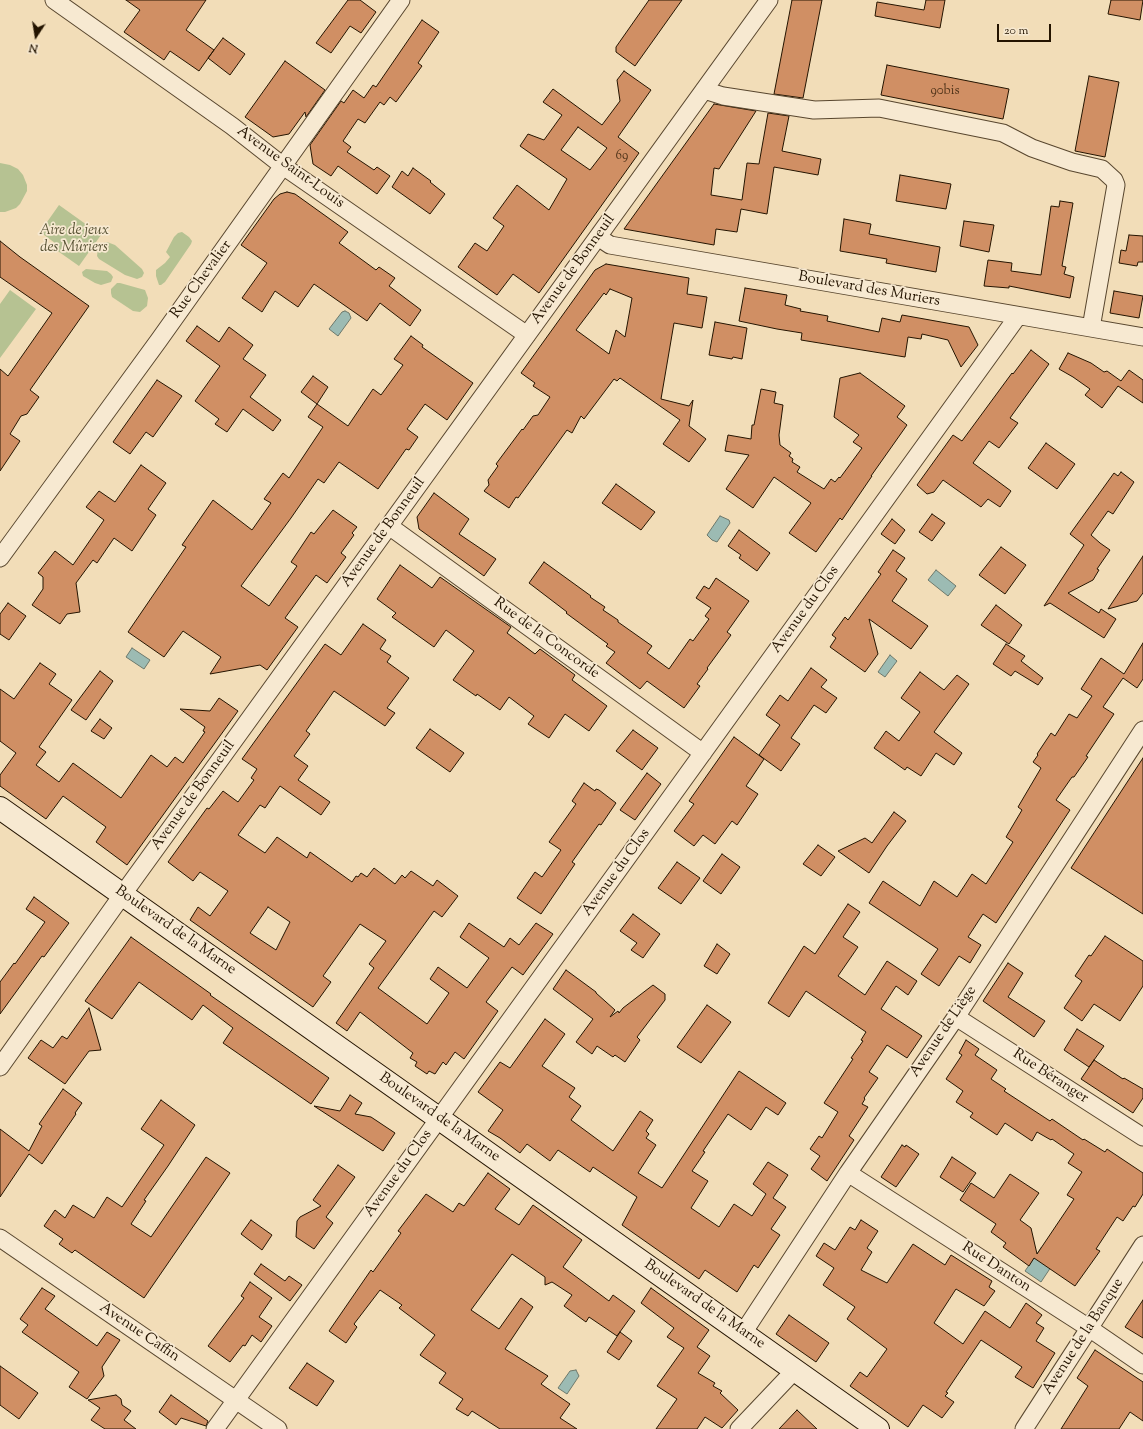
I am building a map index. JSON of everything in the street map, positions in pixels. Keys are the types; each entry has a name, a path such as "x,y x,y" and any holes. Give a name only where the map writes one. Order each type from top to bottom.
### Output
{"street":[{"name":"Avenue Saint-Louis","path":"54,0 232,126 283,166 527,335"},
{"name":"Rue Chevalier","path":"0,558 145,360 401,0"},
{"name":"Avenue de Bonneuil","path":"0,1067 123,894 769,0"},
{"path":"704,90 723,96 814,110 879,108 1003,133 1032,148 1072,162 1102,168 1114,180 1116,186 1091,328"},
{"name":"Boulevard des Muriers","path":"598,237 610,244 1143,337"},
{"name":"Avenue du Clos","path":"215,1429 1018,316"},
{"name":"Rue de la Concorde","path":"389,526 704,753"},
{"name":"Avenue de Liège","path":"743,1333 848,1173 956,1017 1143,730"},
{"name":"Boulevard de la Marne","path":"0,808 878,1429"},
{"name":"Rue Béranger","path":"956,1017 1143,1137"},
{"name":"Rue Danton","path":"848,1173 1089,1328 1143,1365"},
{"name":"Avenue Caffin","path":"0,1238 278,1429"},
{"name":"Avenue de la Banque","path":"1024,1429 1143,1245"},
{"path":"739,1429 795,1370"}],"green space":[{"path":"0,163 10,165 18,169 23,175 27,185 27,191 20,204 16,208 5,212 0,212"},
{"name":"Aire de jeux des Mûriers","path":"59,205 101,235 79,266 52,247 55,243 40,232"},
{"path":"182,232 192,241 191,244 165,282 159,285 156,270 170,257 166,252 174,237 178,233"},
{"path":"107,242 115,245 142,269 144,273 142,277 137,279 125,275 99,259 97,256 98,248 103,243"},
{"path":"86,269 107,271 113,277 111,282 101,285 95,283 83,276 82,272"},
{"path":"117,283 145,290 148,298 147,306 140,312 133,311 112,297 111,289"},
{"path":"10,290 36,309 0,358 0,304"}],"water":[{"path":"345,311 349,313 351,318 338,336 329,329 342,312"},
{"path":"720,516 729,520 730,523 717,542 712,540 707,535"},
{"path":"936,570 956,586 948,596 928,580"},
{"path":"132,648 150,660 144,669 126,657"},
{"path":"890,655 897,661 885,677 878,672"},
{"path":"1041,1248 1057,1258 1041,1282 1025,1271"},
{"path":"576,1370 579,1376 567,1394 558,1388 570,1371"}],"building":[{"path":"126,0 206,0 186,30 214,50 199,71 170,51 164,60 124,32 140,10"},
{"path":"348,0 360,0 376,12 361,33 350,26 331,53 316,43"},
{"path":"649,0 682,0 635,66 616,52 616,47"},
{"path":"792,0 822,0 803,98 774,94"},
{"path":"926,0 945,0 940,28 875,16 877,2 924,10"},
{"path":"1111,0 1143,0 1140,20 1108,14"},
{"path":"422,20 439,32 418,63 422,66 396,102 390,97 384,105 380,102 365,123 358,119 343,141 351,147 347,152 374,170 377,167 390,176 377,194 338,166 331,176 313,164 310,145 341,101 344,103 353,90 364,98 373,85 376,87"},
{"path":"223,38 245,54 230,75 208,58"},
{"path":"285,61 325,90 306,117 305,112 289,134 273,137 245,117"},
{"path":"887,65 1009,89 1003,119 881,95"},
{"path":"624,71 651,90 618,137 639,153 539,293 513,274 497,295 458,267 475,243 487,251 504,226 493,218 517,185 549,210 567,179 520,146 528,134 544,140 562,115 543,102 553,89 602,125 620,101 617,80","holes":["578,127 607,148 590,170 561,150"]},
{"path":"1089,76 1119,82 1105,157 1075,151"},
{"path":"714,104 756,111 719,169 714,168 711,195 742,200 747,163 759,164 768,113 789,116 782,151 821,159 818,175 774,167 767,214 741,209 737,232 716,229 714,245 624,229"},
{"path":"413,168 431,181 430,182 445,194 430,214 392,187 402,171 408,176"},
{"path":"900,175 951,184 946,209 896,201"},
{"path":"287,192 295,194 348,232 339,243 376,270 379,267 395,278 389,286 421,310 410,326 380,303 367,321 314,284 298,307 275,291 262,312 242,298 267,263 241,245 274,199 280,194"},
{"path":"1060,201 1073,203 1062,266 1066,267 1064,274 1074,277 1070,298 1009,286 1009,288 984,286 988,260 1012,263 1011,271 1041,275 1051,206 1059,207"},
{"path":"844,219 871,224 869,234 940,247 936,272 886,263 887,259 840,251"},
{"path":"964,221 994,225 989,252 960,246"},
{"path":"1129,235 1143,236 1143,262 1138,262 1137,266 1119,263 1121,250 1126,251"},
{"path":"0,241 89,306 30,390 39,397 27,414 21,416 10,434 20,441 0,471 0,369 8,376 52,313 0,277"},
{"path":"606,264 689,278 687,294 707,297 702,328 674,323 661,399 689,406 693,400 689,426 706,439 689,462 663,444 680,420 620,378 617,381 614,379 584,419 581,416 572,433 567,430 518,498 516,497 509,508 484,491 489,485 488,480 498,466 496,464 522,429 523,430 533,416 538,415 550,397 533,386 535,383 521,373 595,270","holes":["610,289 632,298 625,337 616,330 609,354 576,330 604,293 606,295"]},
{"path":"745,288 787,295 785,305 801,309 800,311 828,316 827,321 879,332 882,318 900,322 902,315 969,327 978,345 961,367 948,340 922,334 921,339 908,337 905,357 801,340 802,333 739,321"},
{"path":"1114,291 1143,296 1139,318 1110,313"},
{"path":"715,322 747,328 742,359 733,357 732,359 709,355"},
{"path":"197,326 219,342 229,327 253,345 243,359 266,375 250,397 281,420 273,431 243,409 227,432 215,424 219,419 195,401 220,366 186,341"},
{"path":"411,336 423,345 422,347 473,383 447,420 425,404 407,429 418,437 409,450 406,449 378,489 339,462 324,483 318,479 241,586 269,606 297,566 291,562 311,532 314,534 333,510 357,527 352,533 354,535 341,553 346,557 327,583 316,575 285,618 298,627 267,670 260,665 210,674 221,657 183,631 164,657 128,632 186,547 182,545 213,500 252,530 271,503 264,499 283,473 289,478 323,427 308,417 317,404 348,426 373,389 381,395 403,365 394,359"},
{"path":"1031,350 1049,364 1010,418 1018,423 999,448 989,441 973,463 1011,491 1000,507 988,499 981,507 943,480 934,492 927,494 917,485 953,435 962,441 1012,373 1013,374"},
{"path":"1068,353 1091,363 1104,372 1107,371 1121,381 1129,370 1143,380 1143,403 1118,386 1102,408 1085,395 1090,389 1059,369"},
{"path":"860,373 905,406 897,417 907,425 842,520 840,518 816,552 789,533 811,503 774,477 753,508 726,489 749,455 725,451 728,435 751,439 752,425 754,425 761,389 776,392 774,403 783,405 779,435 780,445 791,453 789,456 793,459 792,462 800,467 797,472 824,489 831,479 835,482 839,477 840,478 862,448 853,442 859,435 834,417 840,378"},
{"path":"313,376 328,387 317,404 301,392"},
{"path":"157,380 182,396 153,437 146,432 130,454 113,442"},
{"path":"1046,443 1075,464 1057,489 1028,468"},
{"path":"141,465 166,483 148,509 156,515 132,551 114,538 97,563 93,560 76,583 80,612 67,614 60,624 32,605 43,589 43,577 38,573 55,551 73,565 104,520 86,507 99,491 115,502"},
{"path":"1121,472 1134,482 1113,514 1108,511 1091,535 1110,550 1097,569 1099,570 1093,580 1068,593 1099,613 1101,609 1116,619 1104,638 1050,603 1044,606 1084,545 1070,534 1114,473 1118,476"},
{"path":"616,484 655,512 641,530 602,503"},
{"path":"434,493 469,519 459,534 496,559 484,576 419,529 417,517"},
{"path":"932,514 945,523 932,541 919,532"},
{"path":"892,519 905,530 895,544 881,534"},
{"path":"739,530 770,553 757,571 739,558 741,555 728,546"},
{"path":"1001,547 1026,565 1005,594 979,575"},
{"path":"893,550 905,558 896,571 907,579 892,601 928,626 911,649 869,619 878,654 865,672 830,647 836,638 832,635 845,617 848,620 881,574 878,572"},
{"path":"1143,556 1143,593 1137,601 1108,609"},
{"path":"544,562 591,596 590,597 605,607 603,610 652,646 647,653 669,669 690,639 693,641 709,619 705,616 711,608 696,598 704,586 709,589 716,578 749,601 727,632 731,635 707,668 708,669 697,684 700,686 684,708 647,681 640,689 606,663 615,652 606,646 608,644 529,583"},
{"path":"400,565 432,588 440,577 511,627 507,633 535,654 540,649 575,675 572,680 607,706 589,731 565,714 549,738 528,724 534,716 509,697 500,710 453,680 474,651 446,630 434,647 392,617 396,613 377,599"},
{"path":"8,603 26,616 9,640 0,634 0,614"},
{"path":"996,605 1022,625 1009,644 981,625"},
{"path":"363,624 386,640 380,649 391,656 387,662 409,678 387,708 395,713 385,726 334,691 306,731 310,734 294,756 308,766 298,780 330,802 321,815 280,786 265,808 260,805 238,835 265,853 277,837 307,858 310,852 352,882 356,876 358,877 361,873 367,877 374,868 395,884 402,875 405,878 411,871 433,886 437,880 458,896 442,917 434,911 378,988 427,1024 449,993 430,979 438,967 467,988 489,958 460,937 469,923 504,947 510,938 519,945 536,923 553,934 523,975 512,967 486,1002 498,1011 464,1059 455,1052 446,1065 443,1062 435,1074 429,1071 427,1074 415,1066 417,1062 410,1058 413,1053 360,1012 347,1031 336,1023 374,968 369,964 386,941 360,924 323,976 331,982 313,1007 190,920 198,907 210,916 228,891 200,872 193,881 168,862 207,808 209,809 223,791 238,802 254,780 251,778 257,769 242,759 325,644 341,655","holes":["268,907 290,922 276,950 250,933"]},
{"path":"1143,643 1143,679 1137,688 1123,678 1103,707 1114,714 1086,756 1088,757 1056,800 1070,810 996,923 983,914 968,937 981,945 970,963 959,956 939,986 921,974 938,949 869,903 883,881 920,906 934,881 957,897 972,874 986,884 1013,842 1006,837 1022,810 1018,807 1041,768 1033,762 1038,755 1037,754 1051,733 1055,736 1069,714 1077,718 1092,696 1081,689 1101,658 1124,674"},
{"path":"1006,644 1025,656 1021,661 1043,678 1038,685 1015,671 1011,676 993,664"},
{"path":"40,663 56,674 49,684 72,700 39,747 46,752 36,765 59,782 73,763 121,798 151,755 167,767 175,757 183,763 205,732 203,731 205,727 180,709 210,711 219,698 238,711 127,865 96,842 106,827 63,796 46,819 0,786 0,775 16,753 0,741 0,689 14,699"},
{"path":"811,668 827,680 821,687 837,698 826,713 814,705 791,738 800,744 781,771 759,755 780,725 766,715 780,695 788,701"},
{"path":"100,671 113,681 86,720 71,710"},
{"path":"920,672 944,690 957,675 969,684 934,732 962,753 954,765 936,753 921,776 907,767 905,770 874,748 886,731 899,741 920,712 901,698"},
{"path":"100,719 112,728 104,739 91,731"},
{"path":"430,729 464,753 450,772 416,748"},
{"path":"633,730 658,748 642,770 616,751"},
{"path":"734,737 764,759 746,786 758,794 737,825 732,821 715,844 703,835 694,846 674,831 694,804 689,801"},
{"path":"1143,758 1143,914 1071,868"},
{"path":"647,773 661,784 635,820 620,810"},
{"path":"584,783 595,791 596,789 599,790 616,803 572,862 575,864 541,914 517,898 535,872 542,877 561,850 549,842 576,804 572,801"},
{"path":"894,812 906,821 869,873 838,851 865,838 872,843"},
{"path":"818,845 835,857 821,876 803,864"},
{"path":"722,854 740,867 721,894 703,881"},
{"path":"677,862 700,878 681,904 658,888"},
{"path":"34,897 69,923 44,957 42,956 0,1014 0,982 45,922 26,909"},
{"path":"848,904 860,912 843,937 858,947 838,976 865,995 887,961 917,981 908,995 896,986 881,1009 922,1036 907,1058 887,1045 869,1072 878,1078 864,1098 865,1099 862,1104 868,1107 849,1136 854,1140 827,1181 811,1169 820,1156 810,1149 819,1136 822,1138 838,1112 824,1103 853,1059 851,1058 863,1041 861,1040 866,1032 806,991 789,1017 768,1003 804,946 815,954"},
{"path":"633,914 660,934 643,958 631,950 637,943 620,931"},
{"path":"1105,936 1143,961 1143,986 1120,1021 1094,1004 1082,1021 1064,1008 1082,981 1075,976 1089,955 1091,956"},
{"path":"131,937 211,994 210,995 329,1078 311,1104 223,1043 233,1028 203,1005 192,1020 139,982 112,1019 85,1001"},
{"path":"717,944 730,954 717,974 704,966"},
{"path":"1008,963 1023,973 1008,997 1045,1021 1034,1037 983,1001"},
{"path":"566,970 596,992 615,1010 610,1017 618,1011 619,1013 623,1008 653,985 665,994 665,1000 637,1037 640,1040 625,1062 615,1055 613,1057 597,1046 592,1054 576,1042 593,1019 553,989"},
{"path":"707,1005 731,1022 701,1063 677,1047"},
{"path":"89,1008 101,1050 89,1051 65,1084 28,1058 41,1040 53,1048 62,1036 67,1039"},
{"path":"545,1019 565,1034 542,1066 575,1088 569,1097 581,1106 571,1120 613,1151 640,1111 653,1120 646,1131 649,1134 646,1138 656,1145 638,1173 662,1188 739,1071 786,1103 778,1115 766,1107 751,1130 728,1114 703,1151 705,1152 692,1171 708,1181 691,1208 719,1227 734,1204 752,1216 766,1194 753,1184 768,1162 788,1175 773,1198 786,1207 771,1229 780,1235 758,1268 754,1265 737,1292 705,1270 699,1279 622,1225 637,1197 593,1167 590,1172 558,1150 550,1161 527,1144 520,1153 488,1131 503,1110 478,1092 500,1062 510,1068"},
{"path":"1077,1029 1104,1046 1089,1067 1064,1050"},
{"path":"966,1040 979,1049 975,1055 997,1070 991,1079 1006,1089 1004,1091 1050,1121 1052,1119 1083,1140 1084,1139 1105,1152 1107,1149 1143,1173 1143,1194 1135,1207 1133,1206 1123,1221 1117,1217 1096,1249 1100,1251 1075,1286 1034,1258 1029,1266 1003,1247 1006,1243 991,1232 996,1224 960,1200 971,1183 994,1198 1010,1174 1039,1193 1020,1220 1031,1228 1037,1254 1074,1199 1067,1195 1082,1172 1068,1163 1074,1154 1052,1139 1051,1140 1037,1132 1032,1141 1005,1123 997,1135 970,1117 973,1113 956,1102 963,1091 946,1079 962,1055 959,1053"},
{"path":"1094,1060 1123,1079 1124,1078 1143,1089 1143,1098 1133,1113 1081,1079"},
{"path":"63,1089 82,1103 75,1113 76,1114 42,1164 29,1154 0,1197 0,1129 29,1151 42,1126 39,1124"},
{"path":"350,1095 362,1103 355,1114 371,1117 395,1133 383,1151 314,1106 340,1111"},
{"path":"161,1100 195,1125 144,1200 146,1201 131,1224 151,1237 206,1157 230,1173 144,1298 75,1250 72,1253 59,1244 63,1239 44,1226 55,1210 65,1218 73,1205 94,1218 107,1197 122,1207 164,1145 141,1129"},
{"path":"902,1145 905,1147 906,1145 919,1154 896,1187 881,1177"},
{"path":"952,1157 976,1173 963,1192 940,1177"},
{"path":"338,1165 355,1177 326,1217 333,1223 314,1249 296,1237 297,1221 300,1217 321,1206 313,1200"},
{"path":"488,1173 510,1189 495,1209 519,1225 533,1205 582,1240 563,1267 609,1301 613,1295 635,1311 617,1336 589,1317 586,1322 564,1306 572,1295 552,1282 545,1285 545,1277 512,1254 471,1310 499,1329 521,1298 533,1307 505,1349 548,1376 541,1384 570,1404 560,1418 577,1429 500,1429 472,1411 468,1416 456,1409 463,1399 439,1383 446,1373 420,1355 435,1335 399,1308 402,1305 380,1290 354,1324 357,1327 346,1343 329,1331 371,1270 373,1272 401,1233 398,1231 426,1194 453,1212 459,1203 464,1206"},
{"path":"251,1220 272,1235 262,1250 241,1234"},
{"path":"861,1220 878,1231 867,1248 872,1252 861,1270 887,1283 913,1244 945,1265 951,1255 992,1281 989,1287 995,1291 984,1306 956,1289 934,1323 963,1344 985,1311 1010,1328 1026,1303 1042,1315 1036,1323 1044,1328 1036,1341 1055,1353 1033,1388 1015,1377 1022,1367 981,1340 946,1392 948,1393 945,1396 954,1402 942,1418 923,1405 908,1427 850,1386 860,1372 867,1377 887,1349 847,1319 855,1307 823,1285 834,1268 816,1256 824,1243 835,1250 850,1227 855,1230"},
{"path":"261,1264 285,1281 289,1276 302,1285 290,1301 254,1274"},
{"path":"250,1282 272,1298 259,1317 272,1326 261,1342 252,1335 245,1346 243,1345 230,1362 208,1346 244,1298 241,1296"},
{"path":"42,1288 55,1296 45,1309 97,1346 107,1332 120,1340 102,1367 104,1376 87,1399 69,1387 79,1372 22,1332 28,1325 20,1319"},
{"path":"651,1288 709,1330 697,1347 710,1356 698,1373 715,1383 713,1386 722,1391 720,1393 738,1410 722,1428 705,1417 697,1429 656,1429 677,1399 657,1386 684,1348 667,1337 674,1328 641,1303"},
{"path":"1143,1300 1143,1338 1125,1327"},
{"path":"789,1315 829,1343 816,1362 776,1334"},
{"path":"620,1332 632,1341 619,1360 607,1352"},
{"path":"1095,1350 1143,1382 1143,1421 1130,1412 1119,1429 1061,1429 1088,1386 1077,1378"},
{"path":"307,1363 334,1381 317,1406 289,1388"},
{"path":"0,1366 38,1393 19,1419 0,1405"},
{"path":"116,1395 121,1399 122,1405 131,1411 124,1420 136,1429 105,1429 91,1420 100,1408 88,1400"},
{"path":"171,1395 208,1421 206,1426 181,1418 176,1425 159,1412"},
{"path":"797,1410 817,1429 779,1429"}]}
